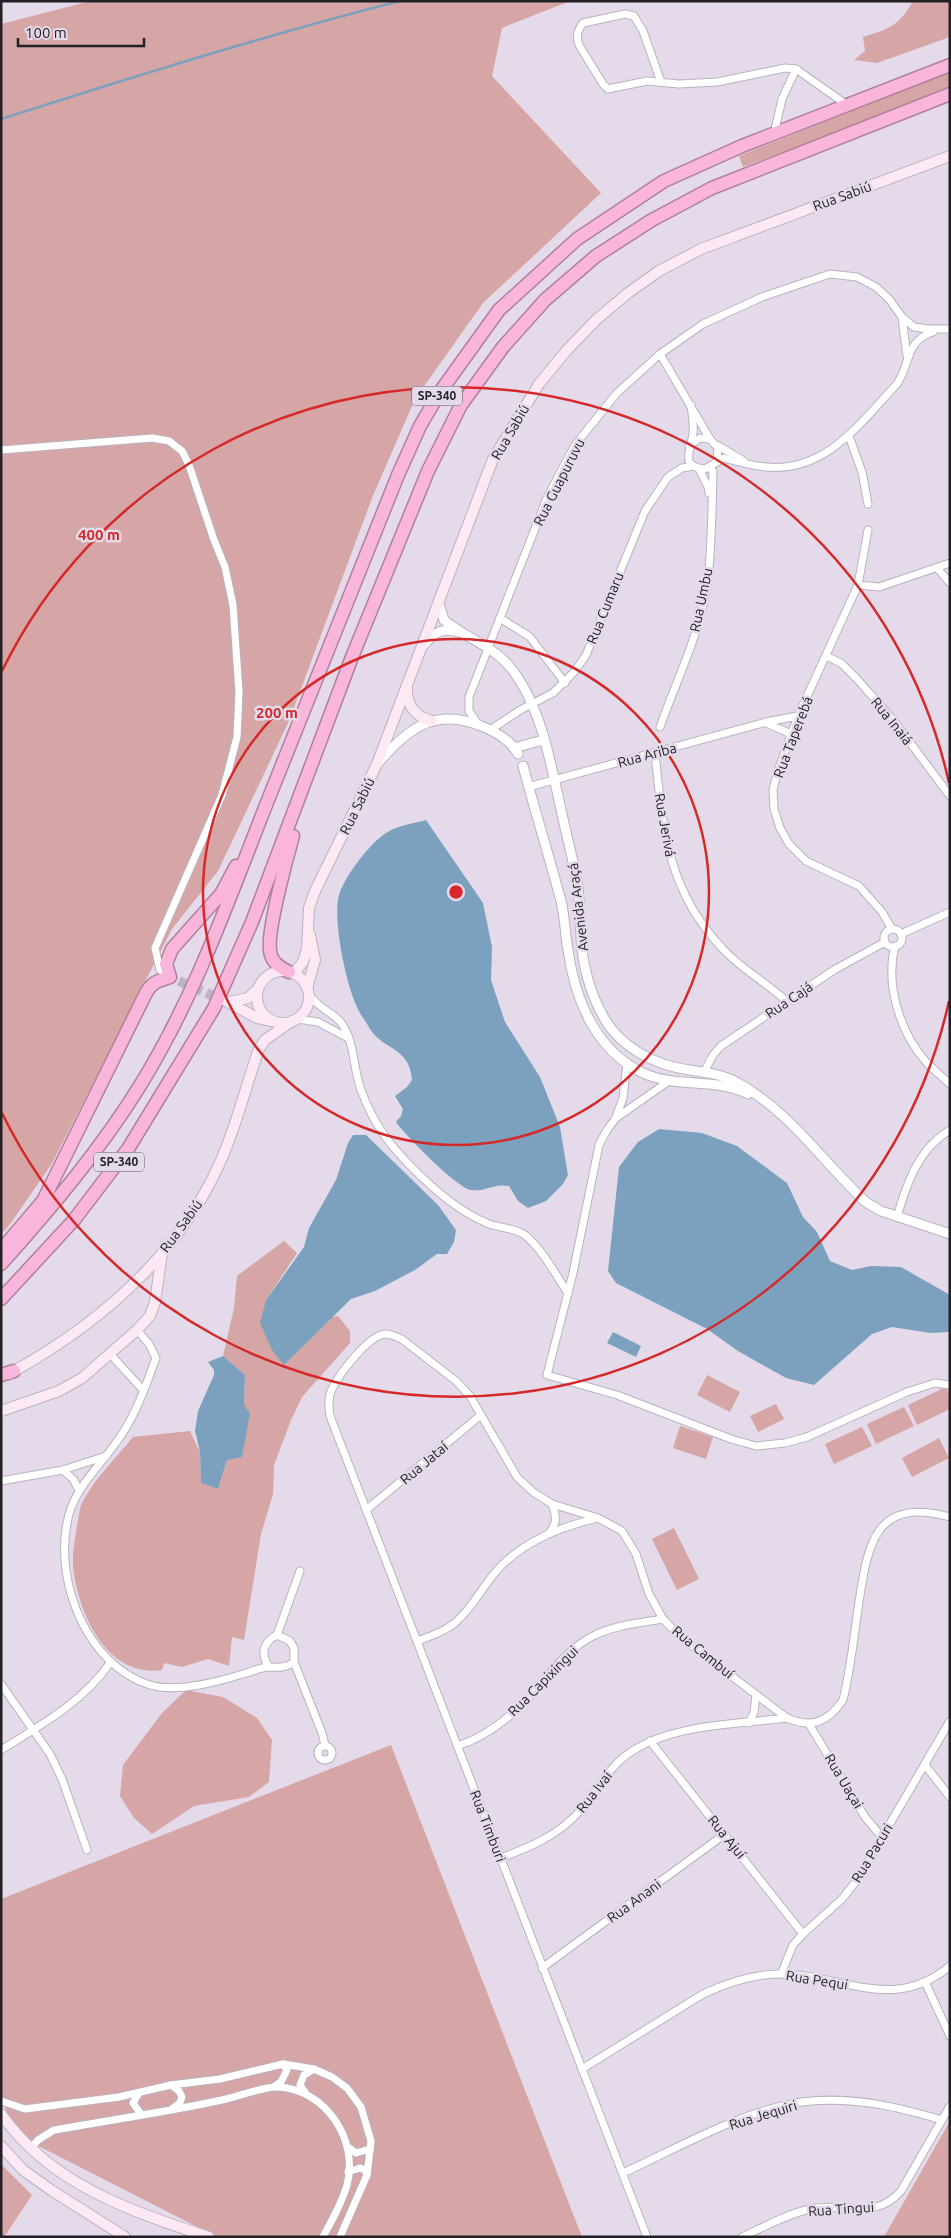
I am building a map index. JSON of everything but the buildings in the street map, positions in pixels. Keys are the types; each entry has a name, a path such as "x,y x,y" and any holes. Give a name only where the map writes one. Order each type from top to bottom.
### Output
{"highway":[{"name":"SP-340","path":"1,1264 55,1204 105,1138 142,1084 188,998 217,935 270,794 398,475 420,426 440,392 499,310 577,239 664,181 774,134 950,65"},
{"name":"SP-340","path":"1,1299 74,1220 128,1150 214,1008 252,922 329,717 428,471 461,405 502,347 545,300 596,256 652,220 712,188 950,94"},
{"path":"291,973 277,966 272,958 269,949 271,932 289,849 329,717"},
{"path":"1,1250 43,1201 151,984 158,980 175,979 166,964 172,949 220,894 270,794"},
{"path":"1,1377 14,1371"}],"main road":[{"name":"Rua Sabiú","path":"291,973 303,962 306,949 309,908 315,891 378,764 493,459 539,384 566,350 597,319 659,271 701,249 950,156"},
{"path":"408,685 408,702 422,719 432,721"},
{"name":"Rua Sabiú","path":"307,924 315,960 308,991"},
{"path":"281,971 291,973 303,981 308,991 306,1008 294,1020 286,1023 257,1018 227,1002 248,998 267,977 281,971"},
{"path":"258,989 258,1004 267,1017 273,1021"},
{"name":"Rua Sabiú","path":"14,1371 63,1342 86,1325 127,1290 162,1252 195,1210 219,1166 237,1122 259,1049 265,1040 294,1020"},
{"path":"1,1411 59,1391 82,1378 137,1330 150,1316 155,1302 162,1252"},
{"path":"1,2114 15,2134 30,2149 50,2166 92,2193 138,2213 209,2237"},
{"path":"1,2146 23,2170 125,2237"}],"street":[{"path":"662,82 643,31 634,16 625,14 582,23 576,38 578,44 608,89 647,81 662,82 717,82 785,68 796,69 847,105"},
{"path":"774,134 782,99 796,69"},
{"name":"Rua Guapuruvu","path":"478,724 471,717 468,706 470,697 488,646 547,498 575,445 617,393 660,354 703,324 762,297 830,274 848,275 867,281 883,292 902,317"},
{"path":"902,317 914,327 938,330 950,329"},
{"path":"902,317 907,359"},
{"path":"696,467 710,468 724,458 773,468 806,463 842,443 897,384 918,338 938,330"},
{"path":"660,354 710,439 751,464"},
{"path":"691,405 693,435 688,456 708,487 712,513"},
{"path":"848,436 862,472 868,504"},
{"path":"1,450 152,438 169,441 182,452 190,465 214,540 226,567 233,605 238,682 237,737 222,795 155,948 160,970 175,979"},
{"path":"689,446 696,439 710,439"},
{"path":"716,444 719,453 717,462"},
{"name":"Rua Cumaru","path":"490,730 547,697 565,683 586,655 645,511 668,477 682,468 696,467"},
{"name":"Rua Umbu","path":"660,727 692,640 708,579 712,513 712,471 710,468"},
{"name":"Rua Taperebá","path":"868,530 858,585 791,734 773,789 774,809 780,828 789,844 806,861 859,886 882,912 892,929"},
{"path":"858,585 879,588 950,563"},
{"path":"937,568 950,583"},
{"path":"439,604 444,620 468,635"},
{"path":"500,618 530,637 565,683"},
{"path":"422,648 433,635 444,630 453,630 468,635"},
{"name":"Avenida Araçá","path":"468,635 488,646 509,665 522,682 533,704 554,780 578,886 580,939 594,995 603,1017 619,1038 638,1052 664,1064 713,1072 738,1082 768,1104 814,1146 850,1188 867,1203 897,1217 950,1234"},
{"name":"Rua Inaiá","path":"826,656 841,663 857,679 894,721 950,796"},
{"name":"Rua Ariba","path":"528,787 655,754 766,722 798,716"},
{"path":"378,764 404,735 432,721 458,718 478,724 507,740 516,751 543,740"},
{"path":"766,722 791,734"},
{"name":"Rua Jerivá","path":"655,754 668,852 680,885 699,921 722,948 786,1001"},
{"name":"Avenida Araçá","path":"523,766 561,904 568,953 585,1013 598,1036 626,1064 642,1073 669,1082 712,1085 742,1091 768,1104"},
{"path":"901,934 950,912"},
{"path":"895,946 890,946 885,942 885,934 892,929 898,930 902,940 895,946 891,961 892,978 900,1013 910,1038 926,1062 950,1084"},
{"name":"Rua Cajá","path":"704,1072 713,1055 721,1046 834,970 885,942"},
{"path":"308,991 316,1003 342,1023 348,1038 361,1089 382,1134 398,1154 427,1182 478,1218 489,1224 524,1235 543,1255 568,1293"},
{"path":"318,1022 322,1019 324,1010"},
{"path":"294,1020 318,1022 348,1038"},
{"path":"638,1052 629,1058 626,1064 623,1098 616,1118 599,1146 568,1293 547,1375 617,1395 731,1439 756,1446 785,1443 807,1437 906,1392 935,1383 950,1385"},
{"path":"696,1085 704,1072"},
{"path":"616,1118 669,1082"},
{"path":"623,1098 634,1106"},
{"path":"897,1217 906,1185 918,1159 943,1134 950,1130"},
{"path":"137,1330 149,1344 156,1358 125,1430 79,1490 67,1522 66,1572 70,1594 80,1620 110,1663 130,1676 150,1685 170,1688 218,1682 269,1667 282,1668 294,1662"},
{"name":"Rua Cambuí","path":"330,1416 328,1402 332,1388 365,1344 375,1337 385,1334 394,1335 403,1340 456,1381 470,1396 517,1477 533,1492 552,1504 598,1518 622,1531 636,1554 649,1594 663,1619 680,1637 787,1718 798,1723 809,1724"},
{"path":"110,1354 143,1390"},
{"name":"Rua Jataí","path":"366,1510 481,1415"},
{"name":"Rua Timburi","path":"330,1416 542,1968 648,2237"},
{"path":"1,1481 63,1470 106,1456"},
{"path":"63,1470 74,1479 79,1490"},
{"path":"417,1641 441,1632 457,1621 473,1604 488,1580 503,1564 550,1532 555,1526 556,1516 552,1504"},
{"path":"809,1724 822,1721 836,1711 843,1700 866,1556 880,1528 895,1518 912,1512 936,1514 950,1518"},
{"path":"550,1532 598,1518"},
{"path":"269,1667 264,1660 265,1645 277,1635 300,1571"},
{"name":"Rua Capixingui","path":"457,1746 484,1736 531,1694 574,1648 593,1636 619,1626 663,1619"},
{"path":"277,1635 284,1637 294,1648 294,1662 325,1745"},
{"path":"1,1750 78,1700 97,1682 110,1663"},
{"path":"1,1684 50,1754 62,1779 87,1850"},
{"path":"748,1723 754,1712 756,1695"},
{"name":"Rua Ivaí","path":"501,1858 540,1843 564,1826 580,1811 610,1770 634,1750 650,1741 668,1734 787,1718"},
{"name":"Rua Pacuri","path":"781,1974 794,1945 852,1887 950,1721"},
{"name":"Rua Uaçai","path":"809,1724 865,1817 881,1836"},
{"name":"Rua Ajuí","path":"650,1741 803,1934"},
{"path":"925,1765 950,1797"},
{"name":"Rua Anani","path":"542,1968 725,1834"},
{"name":"Rua Pequi","path":"582,2069 703,1994 723,1984 746,1978 781,1974 883,1990 904,1988 925,1982 950,1966"},
{"path":"925,1982 950,2036"},
{"path":"275,2086 284,2077 286,2070 283,2064"},
{"path":"1,2101 25,2109 140,2092 171,2085 220,2079 283,2064 314,2068 332,2077 347,2088 360,2107 371,2141 367,2175 340,2237"},
{"path":"306,2094 300,2085 301,2079 314,2068"},
{"path":"171,2085 182,2096 180,2103 173,2108"},
{"path":"30,2149 38,2140 54,2130 222,2100 275,2086 291,2088 306,2094 326,2107 348,2147 348,2184 324,2237"},
{"path":"140,2092 133,2103 141,2114"},
{"name":"Rua Jequiri","path":"623,2174 734,2123 768,2110 809,2101 853,2100 896,2106 942,2120"},
{"name":"Rua Tingui","path":"742,2237 788,2216 811,2209 878,2208 891,2202 901,2191 950,2106"},
{"path":"348,2147 356,2154 370,2149"},
{"path":"348,2172 360,2168 365,2170 367,2175"}],"shaded area":[{"path":"91,1 570,1 502,28 492,76 601,193 483,303 415,399 372,498 289,721 218,871 172,929 51,1165 8,1227 1,1234 1,24"},
{"path":"913,1 950,1 950,37 877,63 854,60 865,51 863,37 887,29 903,16"},
{"path":"950,72 950,86 824,137 743,167 739,156"},
{"path":"284,1241 297,1253 266,1300 284,1364 331,1317 338,1316 350,1331 350,1343 302,1397 274,1465 273,1494 261,1534 244,1640 232,1637 229,1666 208,1659 182,1667 164,1663 162,1670 142,1670 125,1664 111,1653 98,1638 81,1603 76,1585 73,1551 81,1505 99,1477 133,1437 190,1431 200,1452 201,1483 218,1489 244,1405 245,1375 223,1356 234,1308 237,1276"},
{"path":"707,1375 740,1392 730,1412 697,1395"},
{"path":"946,1387 950,1396 950,1409 917,1425 908,1405"},
{"path":"776,1404 784,1419 758,1432 750,1416"},
{"path":"904,1407 914,1426 876,1444 867,1424"},
{"path":"680,1426 713,1437 706,1459 673,1448"},
{"path":"862,1427 872,1446 834,1464 825,1444"},
{"path":"939,1438 949,1458 912,1477 902,1458"},
{"path":"674,1528 699,1579 677,1590 652,1539"},
{"path":"186,1690 223,1697 257,1718 272,1740 269,1782 249,1797 194,1806 152,1834 134,1818 120,1796 123,1765 162,1713"},
{"path":"391,1745 582,2237 217,2237 15,2134 1,2097 1,1899"},
{"path":"950,2121 950,2237 884,2237"},
{"path":"1,2164 32,2195 4,2237 1,2237"}],"water":[{"path":"426,820 483,903 492,947 491,980 505,1022 540,1077 560,1127 568,1175 563,1184 546,1201 528,1208 518,1201 509,1186 503,1185 481,1190 471,1190 464,1187 420,1149 401,1129 396,1122 401,1116 403,1109 395,1096 407,1087 412,1080 410,1069 401,1055 375,1036 361,1015 348,983 341,950 337,916 340,892 343,885 360,859 386,833 395,828"},
{"path":"659,1129 702,1133 737,1146 787,1183 803,1217 817,1232 830,1261 852,1270 871,1266 901,1267 950,1295 950,1332 930,1333 892,1327 872,1334 814,1385 786,1378 738,1351 707,1329 616,1283 608,1271 619,1167 638,1142"},
{"path":"353,1135 366,1135 438,1205 456,1230 454,1242 447,1254 437,1254 415,1270 375,1291 351,1299 284,1365 272,1350 260,1323 266,1300 304,1247 309,1228 336,1180 348,1143"},
{"path":"613,1332 641,1346 636,1357 607,1343"},
{"path":"223,1356 245,1375 244,1405 250,1413 242,1457 227,1460 218,1489 201,1483 200,1452 195,1431 198,1411 214,1375 214,1370 208,1362"}],"waterway":[{"path":"1,119 250,42 400,1"}],"tunnel":[{"path":"179,981 225,1001"}]}
